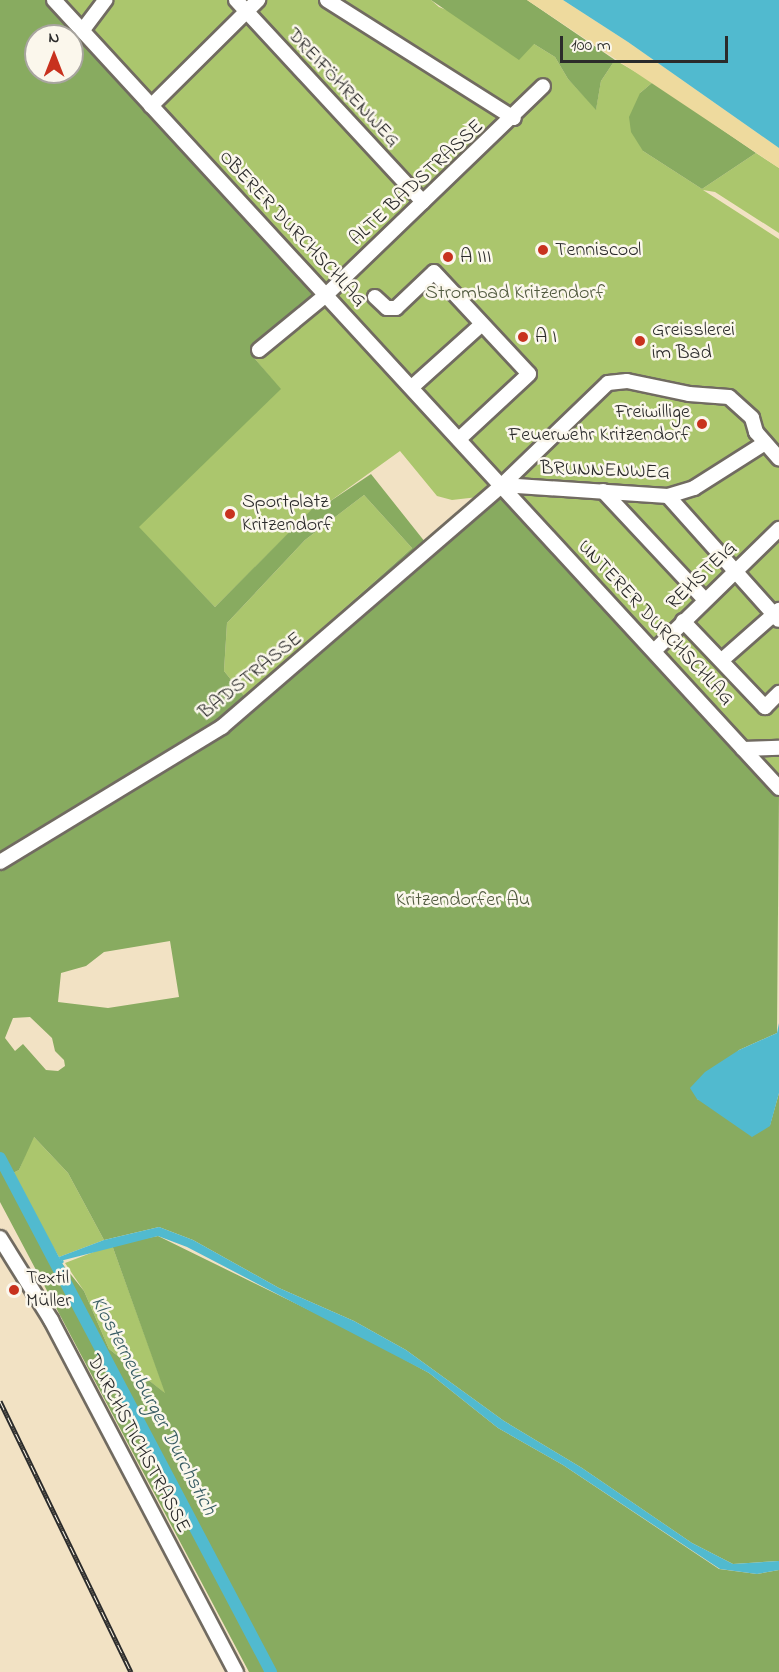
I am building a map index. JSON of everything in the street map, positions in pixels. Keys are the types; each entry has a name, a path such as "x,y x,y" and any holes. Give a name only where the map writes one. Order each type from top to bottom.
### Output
{"street":[{"name":"OBERER DURCHSCHLAG","path":"54,0 76,24"},
{"path":"84,28 105,0"},
{"name":"DREIFÖHRENWEG","path":"236,0 423,202"},
{"path":"151,106 258,0"},
{"path":"327,0 514,118"},
{"name":"OBERER DURCHSCHLAG","path":"84,33 502,485"},
{"name":"ALTE BADSTRASSE","path":"259,350 326,295 514,118 543,86"},
{"path":"375,297 387,309 396,308 434,272 529,374 459,439"},
{"path":"412,387 482,324"},
{"name":"BADSTRASSE","path":"0,862 222,727 502,485 608,383 627,381 689,394 729,397 752,418 765,443"},
{"path":"765,443 779,458"},
{"name":"BRUNNENWEG","path":"502,485 668,496 694,488 765,443"},
{"name":"UNTERER DURCHSCHLAG","path":"502,485 779,788"},
{"path":"603,491 704,599"},
{"path":"668,496 734,572 777,615 722,660"},
{"name":"REHSTEIG","path":"654,651 704,599 779,529"},
{"path":"683,621 765,707 779,693"},
{"path":"743,748 779,748"},
{"name":"DURCHSTICHSTRASSE","path":"0,1238 51,1320 236,1672"}],"green space":[{"name":"Kritzendorfer Au","path":"0,0 54,0 76,24 24,24 24,84 84,84 84,33 326,295 250,353 281,389 139,527 215,607 321,500 329,502 371,474 433,552 501,491 779,792 777,1033 739,1050 697,1099 770,1125 779,1093 779,1561 733,1564 692,1543 582,1468 504,1421 406,1350 354,1321 279,1288 193,1240 159,1227 104,1240 68,1173 34,1137 19,1170 11,1174 60,1261 84,1291 109,1349 165,1393 112,1245 158,1236 360,1335 429,1373 498,1428 563,1465 719,1569 757,1574 779,1570 779,1672 249,1672 0,1202","holes":["364,495 412,548 245,697 224,671 227,623 305,540","170,941 179,997 108,1008 58,1002 61,973 86,966 104,952","30,1017 52,1038 55,1051 64,1060 65,1066 58,1071 46,1070 23,1044 15,1051 5,1038 13,1018"]},
{"name":"Strombad Kritzendorf","path":"54,0 431,0 439,7 534,44 555,57 568,79 596,109 601,81 615,60 653,82 640,93 643,151 702,189 756,153 779,168 779,233 715,192 703,190 779,239 779,783 502,481 478,497 452,500 437,496 400,451 329,502 321,501 215,607 138,527 280,389 250,353 84,54 84,24 67,24"},
{"path":"431,0 527,0 615,60 601,81 596,110 568,79 555,57 534,44 519,60"},
{"path":"653,82 756,153 702,189 643,151 631,132 629,117 640,93"},
{"path":"364,495 412,548 245,697 224,671 227,623 305,540"},
{"path":"33,1136 68,1173 104,1240 59,1257 11,1174 19,1170"},
{"path":"112,1245 166,1394 109,1349 84,1291 65,1263"}],"sand":[{"path":"527,0 563,0 628,42 779,148 779,168"}],"water":[{"path":"563,0 779,0 779,148 628,42"},
{"path":"779,1023 779,1093 770,1126 752,1137 697,1099 690,1088 705,1072 739,1050 777,1033"},
{"path":"159,1227 193,1240 279,1288 354,1321 406,1350 504,1421 582,1468 692,1543 733,1564 779,1561 779,1570 757,1574 720,1569 563,1465 498,1428 429,1373 187,1247 158,1236 60,1261 59,1257 104,1240"}],"waterway":[{"name":"Klosterneuburger Durchstich","path":"0,1158 271,1672"},
{"name":"Klosterneuburger Durchstich","path":"56,1263 62,1261"}],"railway":[{"path":"0,1401 131,1672"}],"place":[{"name":"Tenniscool","path":"543,250"},
{"name":"A III","path":"448,257"},
{"name":"A I","path":"523,337"},
{"name":"Greisslerei im Bad","path":"640,341"},
{"name":"Freiwillige Feuerwehr Kritzendorf","path":"702,424"},
{"name":"Sportplatz Kritzendorf","path":"230,514"},
{"name":"Textil Müller","path":"14,1290"}]}
